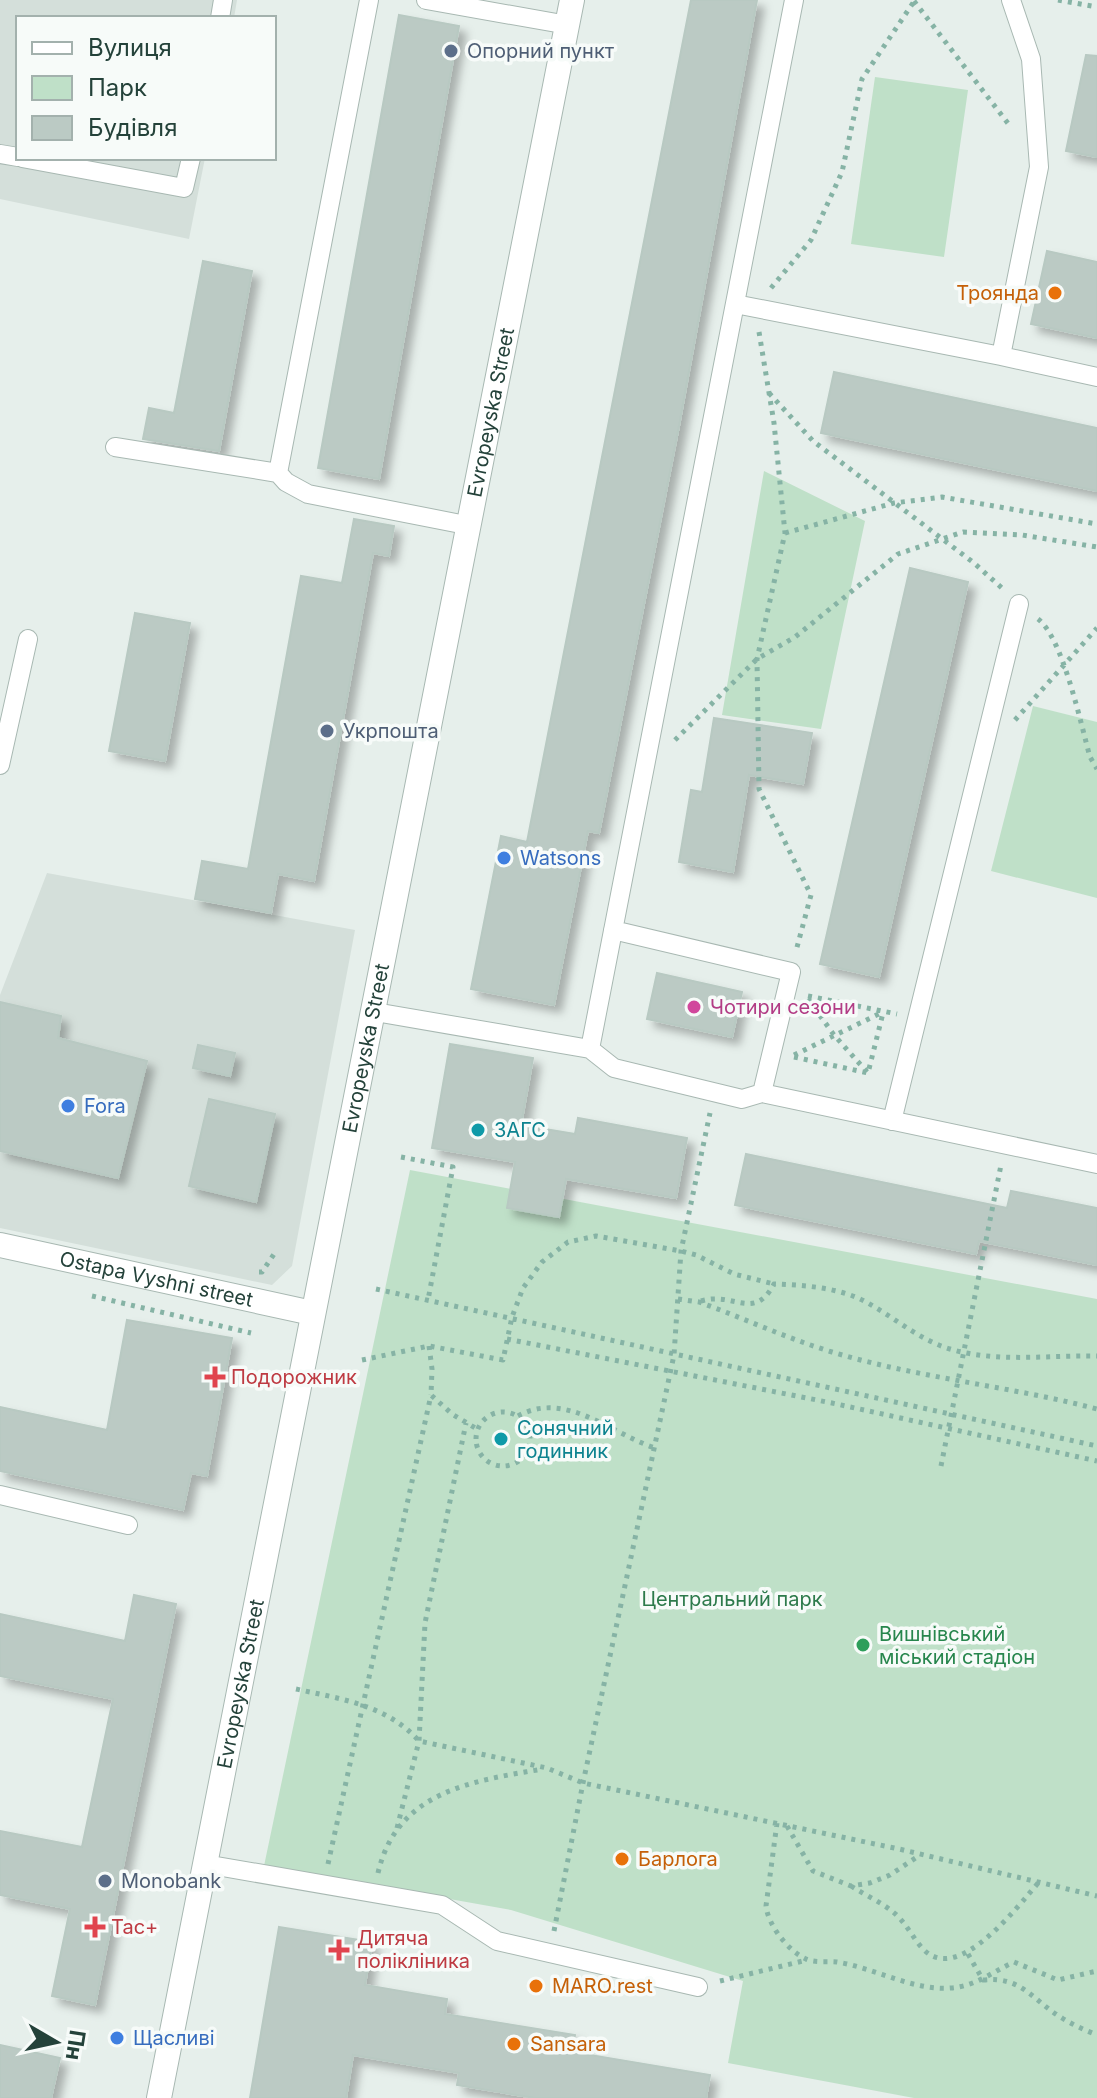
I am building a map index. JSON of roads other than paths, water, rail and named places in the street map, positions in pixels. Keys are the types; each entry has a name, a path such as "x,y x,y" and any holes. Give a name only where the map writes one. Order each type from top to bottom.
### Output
{"street":[{"name":"Evropeyska Street","path":"159,2098 312,1313 471,526 572,0"},
{"name":"Ostapa Vyshni street","path":"0,1245 312,1313"}],"lane":[{"path":"278,473 369,0"},
{"path":"426,0 568,25"},
{"path":"590,1049 794,0"},
{"path":"1001,356 1039,167 1031,59 1011,0"},
{"path":"31,160 184,188 191,160"},
{"path":"735,304 1097,377"},
{"path":"115,447 278,473 286,482 308,494 471,526"},
{"path":"892,1121 1019,604"},
{"path":"0,765 28,639"},
{"path":"613,930 791,972 762,1093"},
{"path":"375,1012 590,1049 614,1068 742,1099 762,1093 1097,1164"},
{"path":"0,1495 128,1525"},
{"path":"205,1864 442,1905 497,1941 698,1987"}],"place":[{"name":"Опорний пункт","path":"451,51"},
{"name":"Троянда","path":"1055,293"},
{"name":"Укрпошта","path":"327,731"},
{"name":"Watsons","path":"504,858"},
{"name":"Чотири сезони","path":"694,1007"},
{"name":"Fora","path":"68,1106"},
{"name":"ЗАГС","path":"478,1130"},
{"name":"Подорожник","path":"215,1377"},
{"name":"Сонячний годинник","path":"501,1439"},
{"name":"Вишнівський міський стадіон","path":"863,1645"},
{"name":"Барлога","path":"622,1859"},
{"name":"Monobank","path":"105,1881"},
{"name":"Тас+","path":"95,1927"},
{"name":"Дитяча полікліника","path":"339,1950"},
{"name":"MARO.rest","path":"536,1986"},
{"name":"Щасливі","path":"117,2038"},
{"name":"Sansara","path":"514,2044"}],"park label":[{"name":"Центральний парк","path":"732,1599"}]}
